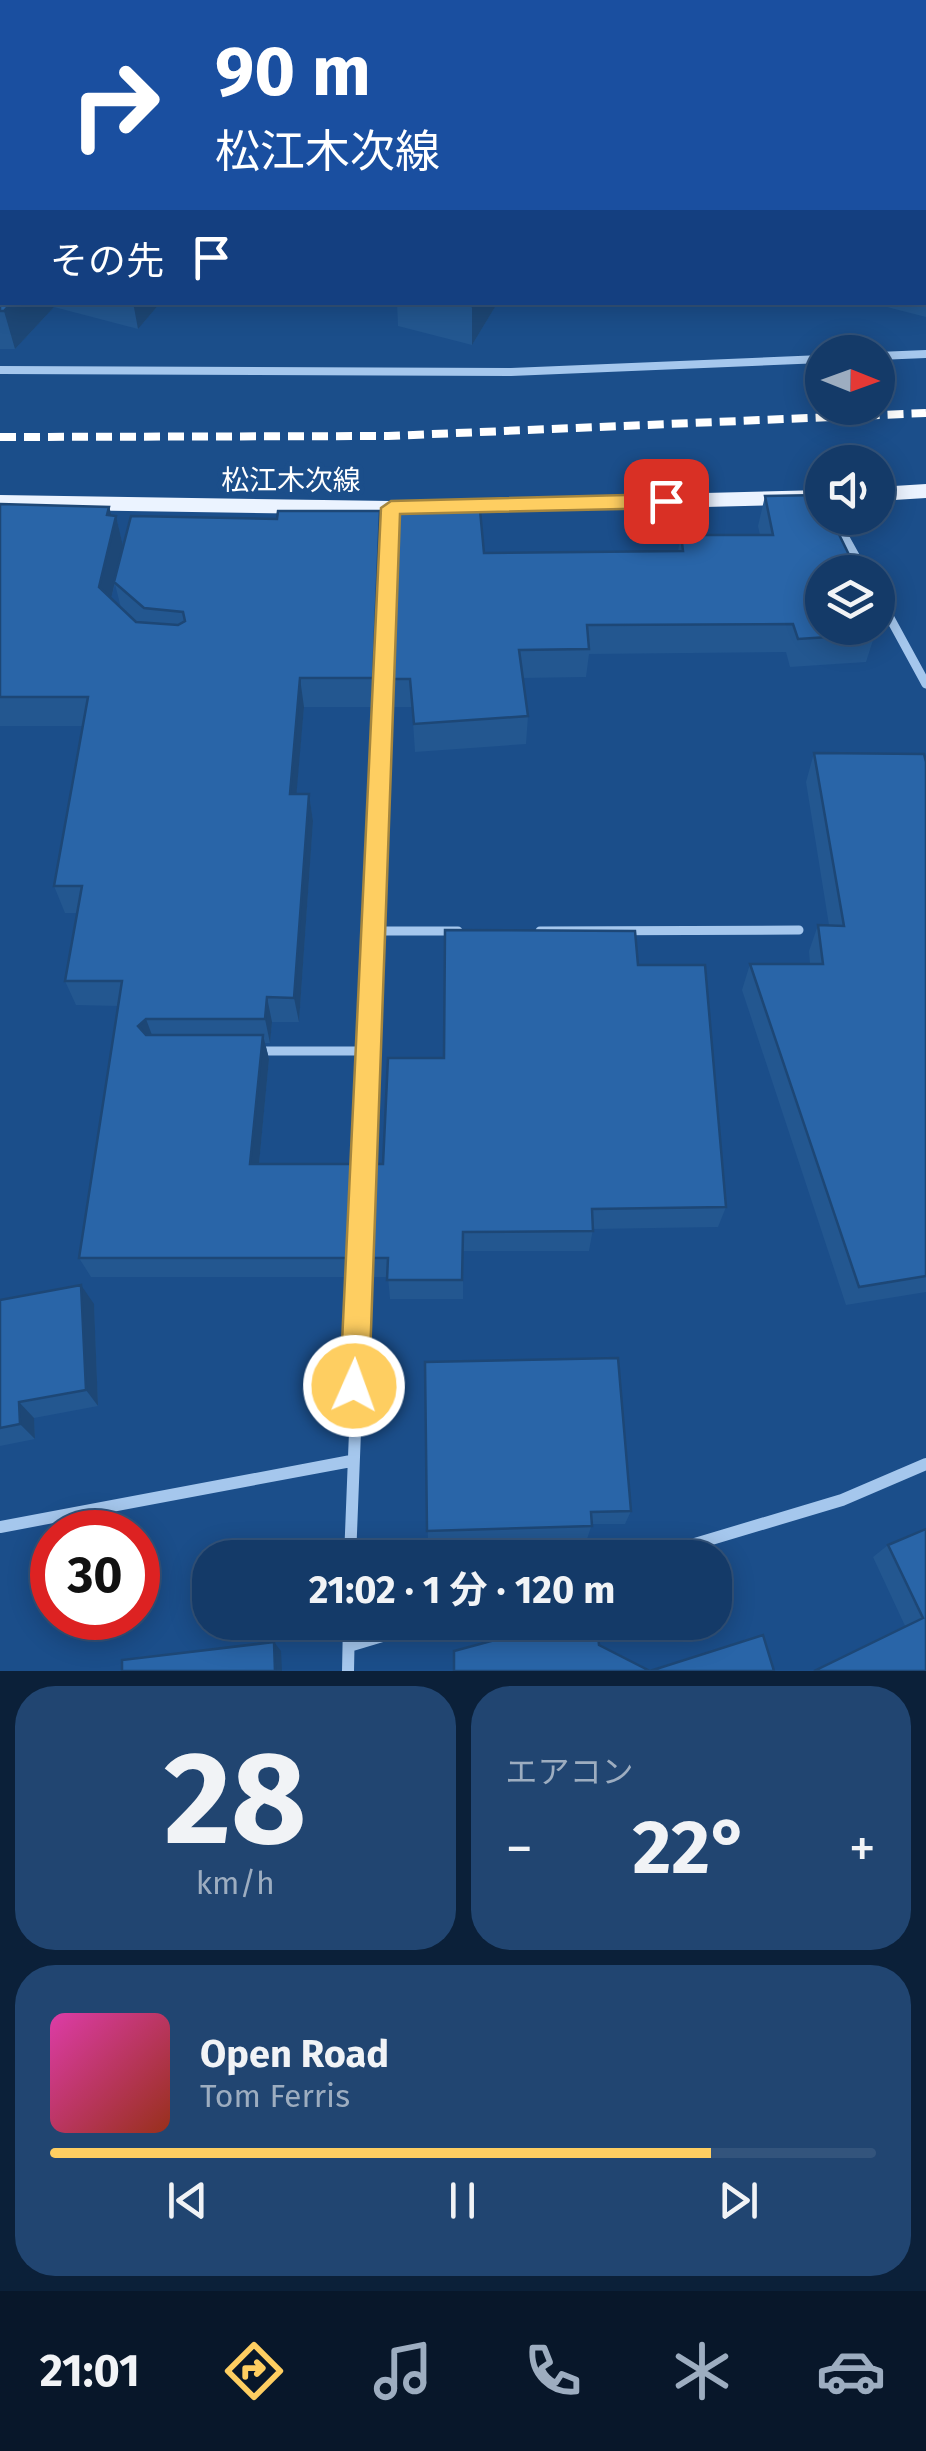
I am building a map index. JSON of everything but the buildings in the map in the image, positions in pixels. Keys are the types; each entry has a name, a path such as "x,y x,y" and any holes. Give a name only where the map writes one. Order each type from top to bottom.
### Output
{"main road":[{"path":"895,493 926,491"},
{"name":"松江木次線","path":"0,502 391,508 805,497"}],"street":[{"path":"895,355 926,354"},
{"path":"0,370 510,372 805,359"},
{"path":"350,1540 391,508"},
{"path":"895,627 926,684"},
{"path":"527,931 800,930"},
{"path":"372,931 469,931"},
{"path":"0,1527 352,1461"},
{"path":"708,1540 842,1500 926,1464"},
{"path":"348,1671 349,1640"},
{"path":"349,1646 369,1640"}],"lane":[{"path":"252,1051 367,1051"}],"railway":[{"path":"0,437 388,436 926,413"}],"route":[{"path":"354,1386 391,508 666,501"}]}
